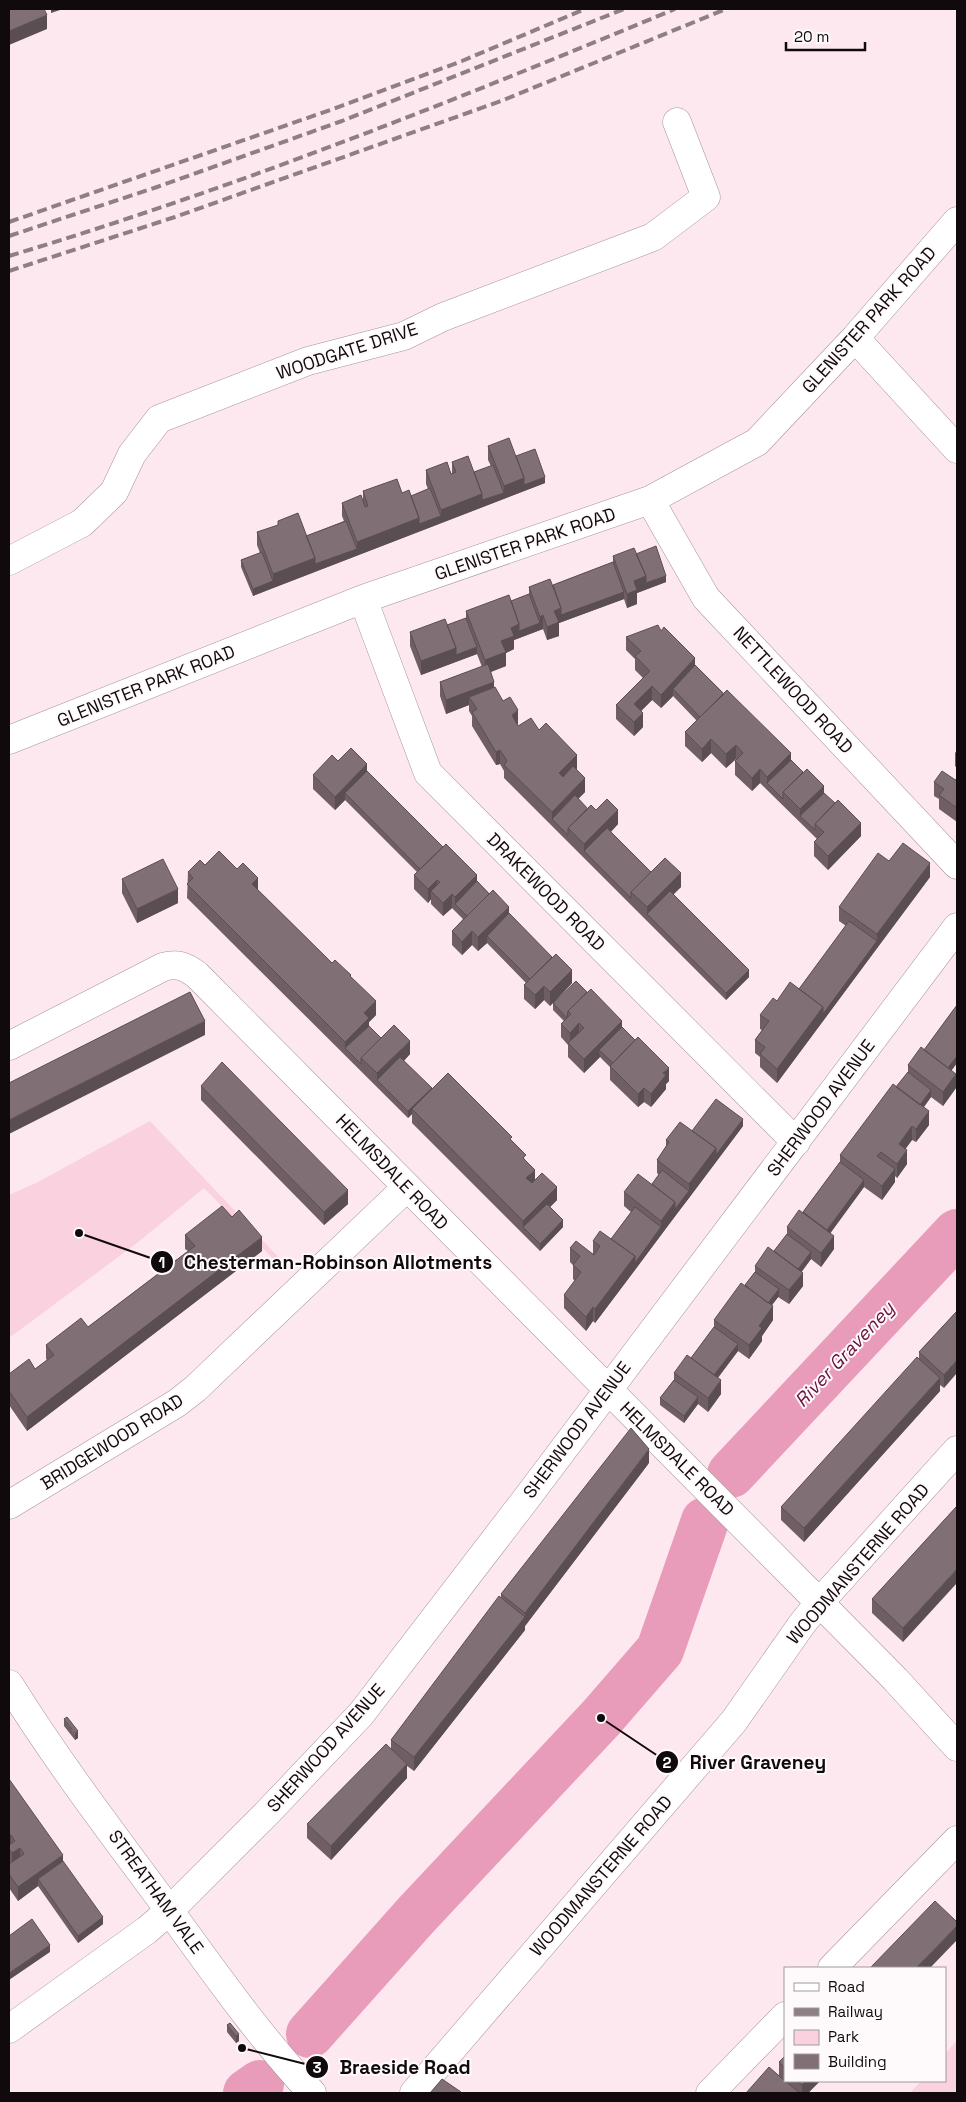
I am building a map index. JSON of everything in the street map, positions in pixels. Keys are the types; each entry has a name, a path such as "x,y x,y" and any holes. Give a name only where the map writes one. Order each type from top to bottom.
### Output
{"street":[{"name":"WOODGATE DRIVE","path":"9,561 82,524 114,492 132,454 159,419 308,361 404,336 443,317 653,237 706,197 677,122"},
{"name":"GLENISTER PARK ROAD","path":"9,740 363,599 650,500 757,442 855,338 957,221"},
{"path":"855,338 957,449"},
{"name":"NETTLEWOOD ROAD","path":"650,500 706,598 957,865"},
{"name":"DRAKEWOOD ROAD","path":"363,599 428,773 796,1142"},
{"name":"SHERWOOD AVENUE","path":"9,2029 147,1930 169,1911 268,1812 361,1714 957,927"},
{"name":"HELMSDALE ROAD","path":"9,1046 172,964 180,965 197,975 895,1679 957,1747"},
{"name":"BRIDGEWOOD ROAD","path":"9,1505 178,1403 195,1389 406,1187"},
{"name":"WOODMANSTERNE ROAD","path":"414,2093 734,1721 802,1624 819,1603 957,1450"},
{"name":"STREATHAM VALE","path":"9,1684 102,1820 169,1911 269,2044 312,2093"},
{"path":"833,1967 957,1840"},
{"path":"710,2093 784,2017"}],"green space":[{"path":"150,1121 285,1264 281,1267 204,1188 137,1243 9,1338 9,1195 36,1183"},
{"path":"957,2040 957,2093 910,2093 920,2082 946,2082 946,2053"}],"building":[{"path":"9,9 44,9 47,15 9,31"},
{"path":"509,438 524,478 504,486 488,446"},
{"path":"535,449 545,477 524,485 524,478 516,456"},
{"path":"468,456 482,494 441,510 426,470 447,462 451,474 456,472 452,462"},
{"path":"493,465 504,493 482,500 482,494 474,472"},
{"path":"397,479 402,493 409,490 419,518 357,542 342,503 361,495 365,507 368,506 363,491"},
{"path":"430,488 441,516 419,524 419,518 411,496"},
{"path":"298,513 315,558 273,574 257,532 278,525 278,521"},
{"path":"346,521 357,549 315,564 315,558 306,536"},
{"path":"656,546 666,576 646,583 646,576 636,554"},
{"path":"634,548 646,576 634,581 637,590 627,594 613,556"},
{"path":"262,552 273,581 253,589 241,560"},
{"path":"613,562 624,592 561,615 561,608 553,585"},
{"path":"550,579 561,608 554,611 559,622 547,627 543,615 540,617 529,587"},
{"path":"529,594 540,623 519,631 519,624 511,601"},
{"path":"509,595 519,624 511,628 514,636 501,641 506,652 485,660 466,611"},
{"path":"466,618 477,647 456,655 456,648 447,625"},
{"path":"445,619 456,648 421,661 410,632"},
{"path":"658,625 661,631 664,627 695,658 661,695 652,686 634,704 643,713 634,722 616,705 650,671 635,656 641,651 626,637"},
{"path":"488,664 494,682 446,700 440,682"},
{"path":"695,665 724,694 700,717 673,689"},
{"path":"495,687 503,701 510,697 518,710 512,715 518,726 531,718 539,730 546,723 577,755 559,773 563,777 573,766 585,778 552,812 504,765 507,761 500,750 496,752 472,712 477,709 469,697"},
{"path":"727,690 791,753 767,777 760,769 752,778 735,761 743,753 736,745 726,754 711,739 702,749 685,732"},
{"path":"351,748 367,764 335,797 313,775 332,755 338,761"},
{"path":"791,760 803,772 783,792 783,799 767,783"},
{"path":"807,769 824,786 800,809 783,792"},
{"path":"367,771 443,847 420,869 345,793"},
{"path":"942,771 957,781 957,808 939,795 944,789 934,782"},
{"path":"824,793 835,803 815,824 815,830 800,816"},
{"path":"575,795 588,809 568,828 568,835 552,819"},
{"path":"607,799 618,810 584,844 568,828 591,805 596,810"},
{"path":"838,800 861,823 828,856 814,842 824,832 815,824"},
{"path":"607,828 651,872 631,892 631,898 584,851"},
{"path":"903,843 930,863 877,934 839,907 878,853 889,861"},
{"path":"446,844 477,875 455,897 452,894 443,903 431,891 440,882 437,880 428,889 414,875"},
{"path":"219,851 237,869 243,863 258,878 252,884 332,963 335,960 376,1001 364,1013 369,1018 345,1042 187,884 193,878 188,872 200,860 205,865"},
{"path":"665,858 681,873 647,907 631,892"},
{"path":"163,859 178,889 137,909 122,879"},
{"path":"477,881 489,894 467,916 455,904"},
{"path":"493,890 509,907 478,937 472,931 462,942 452,931"},
{"path":"670,891 749,970 726,993 647,914"},
{"path":"509,913 552,957 530,979 487,936"},
{"path":"849,921 877,941 823,1014 823,1007 799,989"},
{"path":"556,954 572,970 550,992 544,986 535,995 524,985"},
{"path":"576,981 587,992 568,1011 567,1018 553,1003"},
{"path":"790,982 823,1007 777,1069 760,1054 765,1047 755,1040 769,1021 760,1015 773,998 777,1001"},
{"path":"591,989 622,1021 584,1059 568,1043 584,1028 579,1023 570,1033 561,1024 571,1014 568,1011"},
{"path":"190,992 205,1021 9,1120 9,1083"},
{"path":"957,1005 957,1056 948,1068 924,1050"},
{"path":"394,1025 410,1041 377,1073 361,1058"},
{"path":"369,1026 381,1038 361,1058 361,1064 345,1048"},
{"path":"622,1027 635,1040 613,1063 599,1050"},
{"path":"638,1037 669,1068 663,1073 666,1075 651,1094 644,1088 638,1094 610,1066"},
{"path":"921,1047 956,1074 943,1092 908,1065"},
{"path":"400,1057 432,1088 408,1111 377,1080"},
{"path":"222,1062 348,1190 324,1212 201,1086"},
{"path":"908,1072 931,1090 920,1105 896,1087"},
{"path":"448,1073 512,1137 510,1139 526,1155 523,1158 535,1170 526,1178 532,1183 542,1173 557,1187 523,1221 412,1109"},
{"path":"893,1084 929,1111 916,1129 912,1126 899,1144 907,1150 897,1164 881,1152 877,1156 895,1169 882,1186 840,1155"},
{"path":"716,1099 743,1119 716,1155 716,1148 692,1131"},
{"path":"680,1122 716,1148 689,1184 657,1160 669,1142 666,1140"},
{"path":"840,1162 864,1180 827,1230 803,1212"},
{"path":"662,1170 689,1191 675,1209 675,1202 652,1184"},
{"path":"638,1174 675,1202 661,1221 624,1192"},
{"path":"547,1204 563,1220 540,1244 523,1227"},
{"path":"222,1206 232,1217 239,1210 262,1237 27,1417 9,1391 9,1374 29,1359 35,1369 54,1355 46,1345 81,1318 88,1327 195,1246 185,1235"},
{"path":"635,1207 661,1227 635,1263 635,1256 611,1239"},
{"path":"799,1210 834,1236 821,1253 787,1227"},
{"path":"600,1231 635,1256 595,1309 593,1307 586,1317 564,1295 581,1272 573,1265 580,1256 570,1248 576,1241 594,1255 600,1246 593,1241"},
{"path":"787,1234 811,1252 798,1269 774,1251"},
{"path":"768,1247 803,1273 789,1290 755,1266"},
{"path":"755,1272 779,1289 768,1303 745,1285"},
{"path":"741,1283 773,1306 759,1326 762,1328 749,1345 714,1320"},
{"path":"957,1311 957,1360 944,1375 919,1352"},
{"path":"714,1327 738,1344 714,1375 691,1358"},
{"path":"687,1355 721,1380 708,1398 674,1373"},
{"path":"917,1357 940,1378 804,1528 781,1507"},
{"path":"674,1380 698,1397 684,1416 660,1398"},
{"path":"631,1428 649,1449 525,1613 501,1594"},
{"path":"957,1506 957,1569 903,1628 872,1599"},
{"path":"499,1596 525,1617 414,1757 391,1740"},
{"path":"67,1717 78,1731 75,1733 64,1719"},
{"path":"386,1744 407,1764 331,1846 307,1824"},
{"path":"9,1779 63,1855 18,1887 9,1874 9,1864 24,1854 20,1848 12,1853 9,1849 9,1845 15,1841 11,1835 9,1836"},
{"path":"63,1861 103,1917 78,1936 38,1879"},
{"path":"935,1901 957,1922 957,1926 917,1967 871,1967"},
{"path":"32,1919 50,1945 9,1973 9,1936"},
{"path":"230,2023 239,2034 236,2036 227,2025"},
{"path":"784,2057 784,2067 779,2062"},
{"path":"769,2067 784,2082 800,2093 746,2093"},
{"path":"442,2079 461,2092 461,2093 430,2093"}],"waterway":[{"name":"River Graveney","path":"731,1474 957,1233"},
{"name":"River Graveney","path":"310,2034 417,1914 601,1718 660,1650 705,1521"},
{"name":"River Graveney","path":"247,2093 260,2084"}],"railway":[{"path":"9,222 333,109 462,61 585,9"},
{"path":"9,236 157,187 342,121 624,9"},
{"path":"9,256 94,230 262,172 428,109 675,9"},
{"path":"9,271 175,217 501,101 726,9"}],"place":[{"name":"Chesterman-Robinson Allotments","path":"79,1233"},
{"name":"River Graveney","path":"601,1718"},
{"name":"Braeside Road","path":"242,2048"}]}
